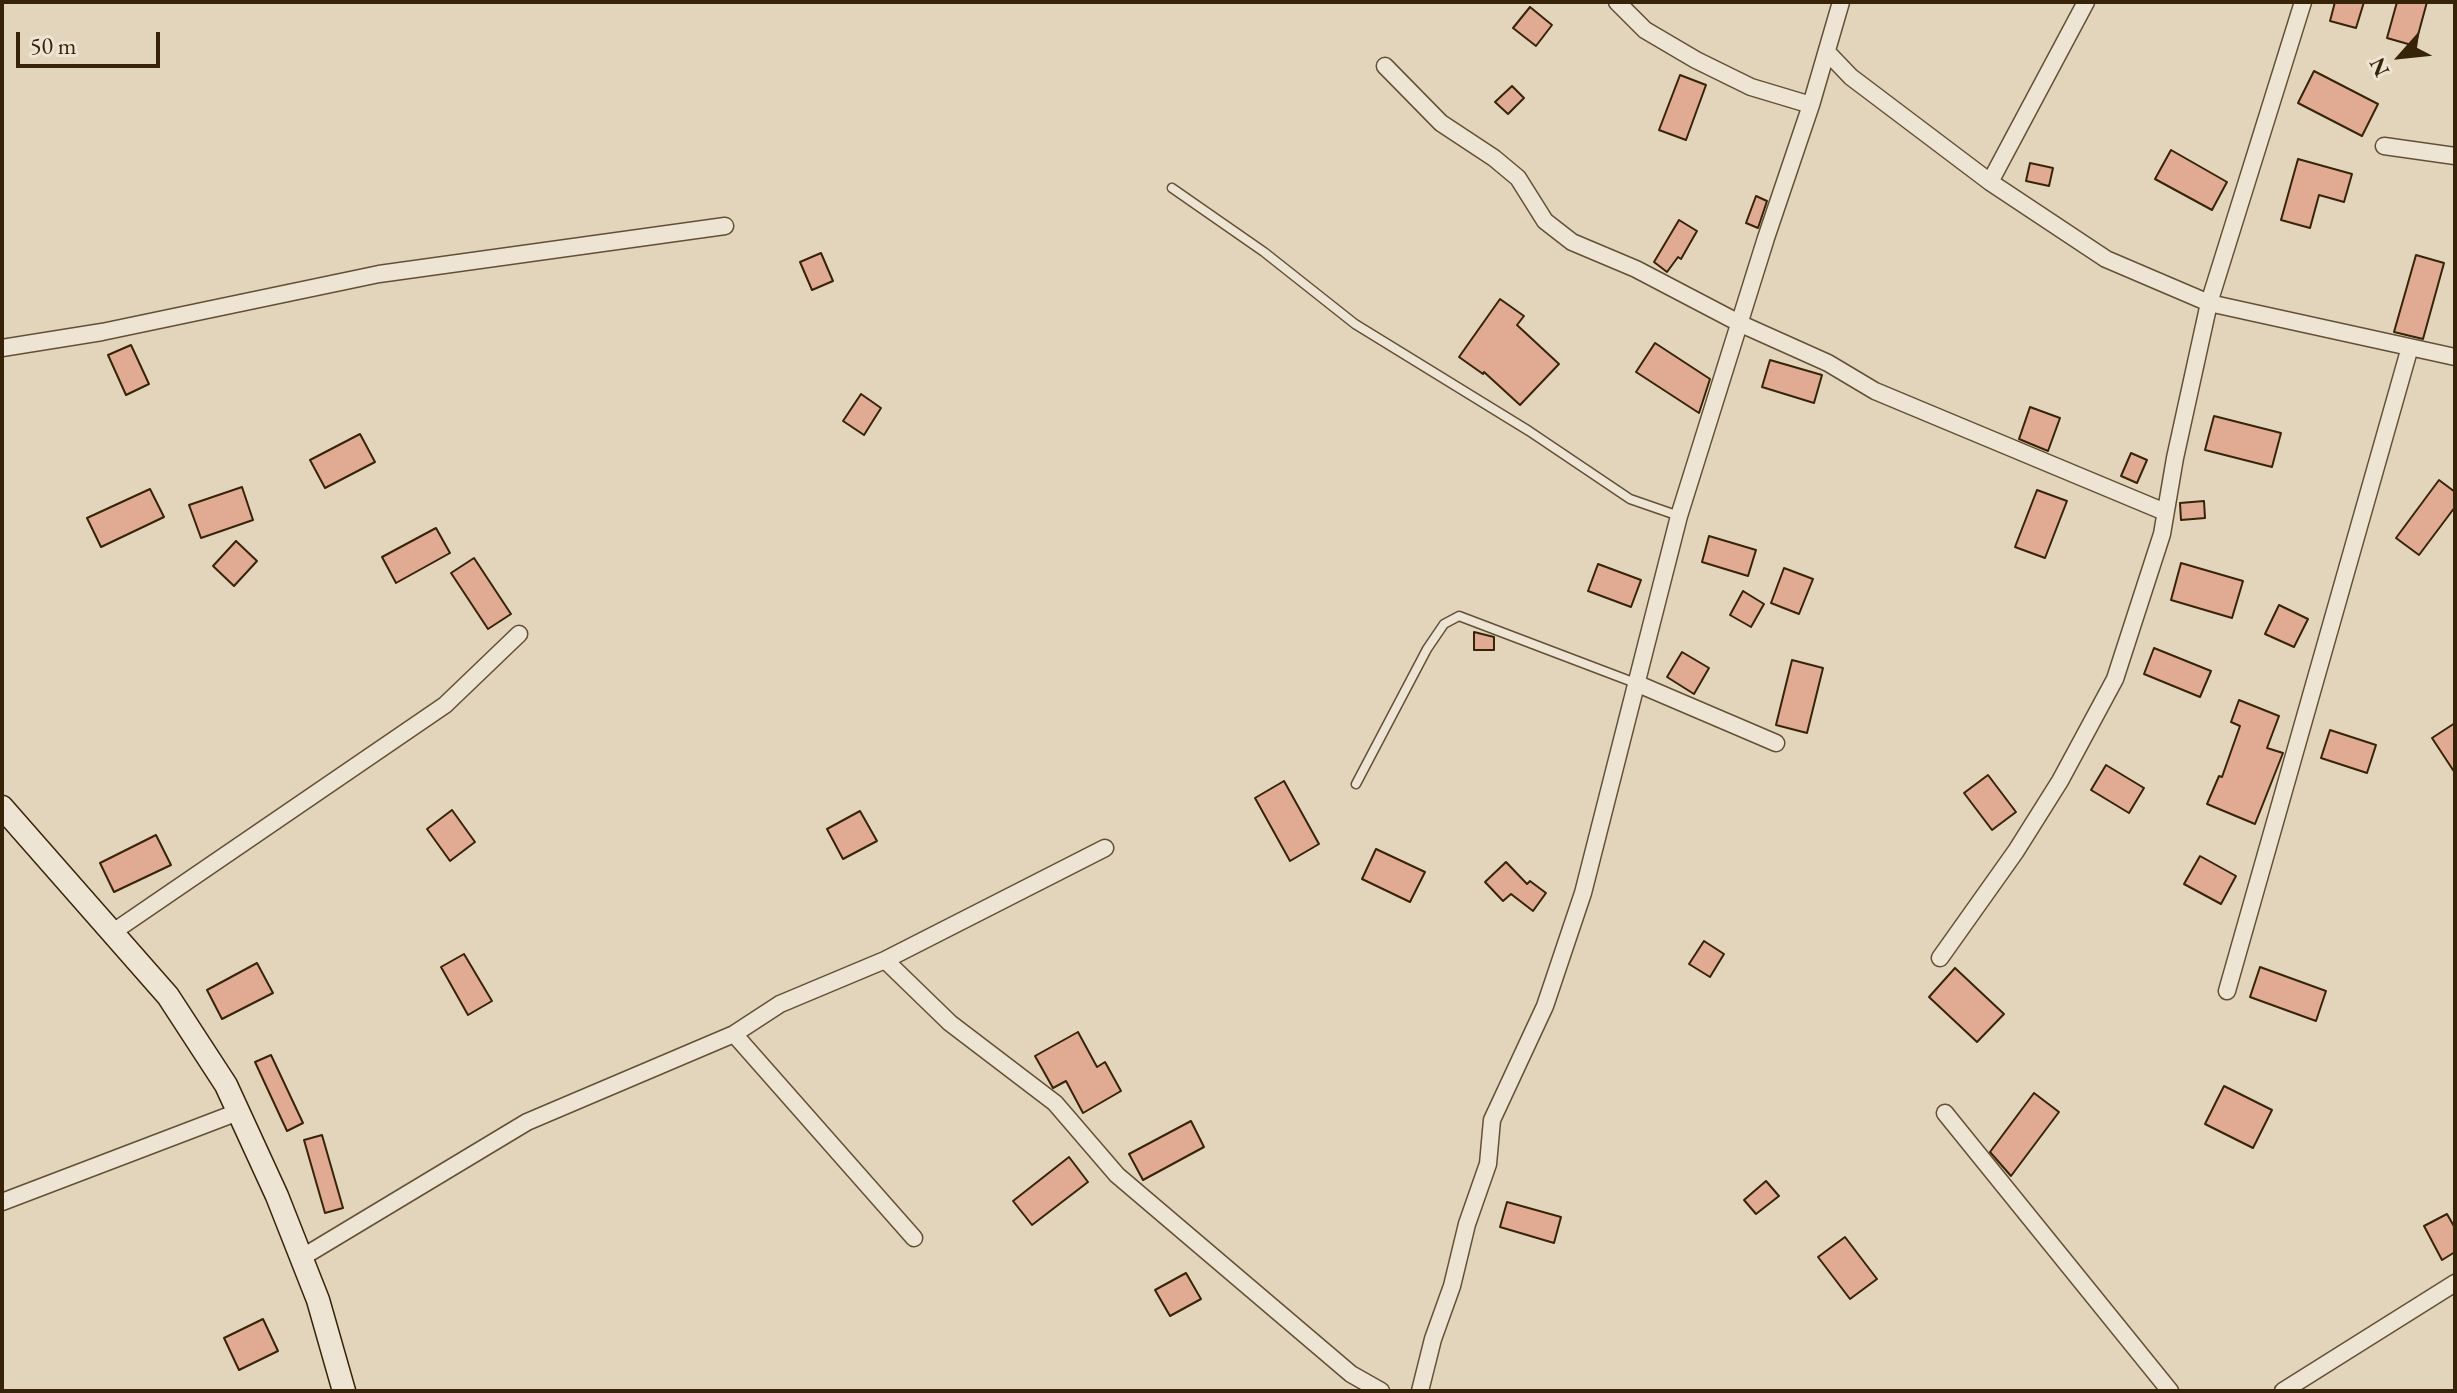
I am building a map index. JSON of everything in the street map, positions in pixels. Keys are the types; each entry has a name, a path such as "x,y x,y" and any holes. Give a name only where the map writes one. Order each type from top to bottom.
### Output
{"street":[{"path":"1617,2 1645,30 1696,60 1751,87 1811,105"},
{"path":"1420,1391 1467,1224 1488,1164 1492,1120 1545,1006 1583,893 1679,516 1841,2"},
{"path":"1990,182 2086,2"},
{"path":"1940,958 2053,793 2115,679 2162,534 2209,303 2303,2"},
{"path":"1827,52 1851,77 1990,182 2106,259 2209,303 2455,357"},
{"path":"1385,66 1441,123 1518,178 1545,221 1572,242 1636,269 1741,324 1828,363 1875,391 2165,512"},
{"path":"2384,146 2455,156"},
{"path":"2,348 102,332 379,274 725,226"},
{"path":"2227,991 2410,347"},
{"path":"113,932 445,705 519,634"},
{"path":"1638,684 1776,743"},
{"path":"2,807 168,996 226,1085 277,1196 318,1300 344,1391"},
{"path":"301,1258 527,1122 734,1034 780,1004 885,960 1105,848"},
{"path":"885,960 950,1023 1055,1103 1117,1175 1351,1374 1381,1391"},
{"path":"734,1034 914,1238"},
{"path":"2,1202 238,1112"},
{"path":"1945,1113 2170,1391"},
{"path":"2283,1391 2455,1283"}],"lane":[{"path":"1172,188 1264,252 1355,324 1529,431 1630,499 1679,516"},
{"path":"1356,784 1427,649 1444,624 1459,616 1638,684"}],"building":[{"path":"2335,2 2364,2 2356,28 2330,21"},
{"path":"2397,2 2427,2 2415,46 2387,38"},
{"path":"1530,7 1552,25 1536,46 1513,28"},
{"path":"2314,71 2378,104 2362,136 2298,103"},
{"path":"1680,75 1706,85 1686,140 1659,130"},
{"path":"1512,86 1524,98 1508,114 1495,102"},
{"path":"2171,150 2227,182 2212,210 2155,179"},
{"path":"2298,159 2352,174 2344,202 2319,195 2310,228 2281,220"},
{"path":"2030,163 2053,168 2049,186 2026,181"},
{"path":"1756,196 1767,201 1758,228 1746,223"},
{"path":"1679,220 1697,231 1681,259 1678,257 1667,272 1654,262"},
{"path":"821,253 833,281 812,290 800,262"},
{"path":"2416,255 2444,263 2423,339 2394,332"},
{"path":"1500,299 1524,316 1517,325 1559,364 1520,405 1484,372 1459,357"},
{"path":"1655,343 1710,379 1699,413 1636,372"},
{"path":"131,345 149,384 126,395 108,355"},
{"path":"1770,360 1822,375 1814,403 1762,387"},
{"path":"861,394 881,408 864,435 843,421"},
{"path":"2030,407 2060,418 2048,451 2019,439"},
{"path":"2214,416 2281,433 2272,467 2205,450"},
{"path":"360,434 375,462 325,488 310,460"},
{"path":"2131,453 2147,460 2137,483 2121,476"},
{"path":"2439,480 2455,492 2455,507 2419,555 2396,538"},
{"path":"242,487 253,520 201,538 189,505"},
{"path":"150,489 164,517 101,547 87,518"},
{"path":"2037,490 2067,501 2045,558 2015,547"},
{"path":"2204,501 2205,518 2181,520 2180,503"},
{"path":"436,528 450,553 396,583 382,557"},
{"path":"1709,536 1756,550 1748,576 1702,562"},
{"path":"236,541 257,561 234,586 213,566"},
{"path":"474,558 511,614 488,629 451,573"},
{"path":"2181,563 2243,581 2232,618 2171,600"},
{"path":"1598,564 1641,580 1631,607 1588,591"},
{"path":"1784,568 1813,579 1799,614 1771,603"},
{"path":"1743,591 1764,604 1751,627 1730,615"},
{"path":"2279,605 2308,619 2294,647 2265,634"},
{"path":"1474,632 1494,637 1494,650 1474,650"},
{"path":"2154,648 2211,671 2200,697 2144,674"},
{"path":"1682,652 1709,668 1694,694 1667,677"},
{"path":"1792,660 1823,668 1807,733 1776,725"},
{"path":"2239,700 2279,716 2267,748 2283,753 2255,824 2207,804 2219,776 2222,777 2240,726 2231,722"},
{"path":"2455,723 2455,773 2432,738"},
{"path":"2330,730 2376,745 2367,773 2321,758"},
{"path":"2106,765 2144,788 2129,813 2091,790"},
{"path":"1988,775 2016,812 1992,830 1964,793"},
{"path":"1284,781 1319,844 1290,861 1255,798"},
{"path":"452,810 475,842 450,861 427,829"},
{"path":"860,811 877,841 843,859 827,829"},
{"path":"156,835 171,865 114,892 100,863"},
{"path":"1376,849 1425,872 1410,902 1362,879"},
{"path":"2200,856 2236,876 2221,904 2184,884"},
{"path":"1506,862 1527,884 1530,881 1546,893 1533,911 1511,894 1503,901 1485,882"},
{"path":"1704,941 1724,954 1710,977 1689,964"},
{"path":"464,954 492,1001 468,1015 441,967"},
{"path":"257,963 273,993 222,1019 207,990"},
{"path":"2260,967 2326,991 2316,1021 2250,997"},
{"path":"1955,968 2004,1014 1977,1042 1929,997"},
{"path":"1078,1032 1097,1067 1105,1062 1121,1091 1083,1113 1066,1081 1053,1088 1035,1056"},
{"path":"271,1055 303,1123 287,1131 255,1062"},
{"path":"2224,1086 2272,1110 2253,1148 2205,1124"},
{"path":"2034,1093 2059,1112 2011,1176 1990,1152"},
{"path":"1191,1121 1204,1147 1143,1180 1129,1154"},
{"path":"322,1135 343,1208 325,1213 304,1140"},
{"path":"1069,1157 1088,1182 1032,1225 1013,1201"},
{"path":"1766,1181 1779,1196 1756,1214 1744,1200"},
{"path":"1507,1202 1561,1217 1554,1243 1500,1227"},
{"path":"2447,1214 2455,1228 2455,1252 2442,1260 2424,1226"},
{"path":"1845,1237 1877,1279 1850,1299 1818,1257"},
{"path":"1186,1273 1201,1299 1170,1316 1155,1290"},
{"path":"263,1319 278,1351 239,1370 224,1338"}]}
